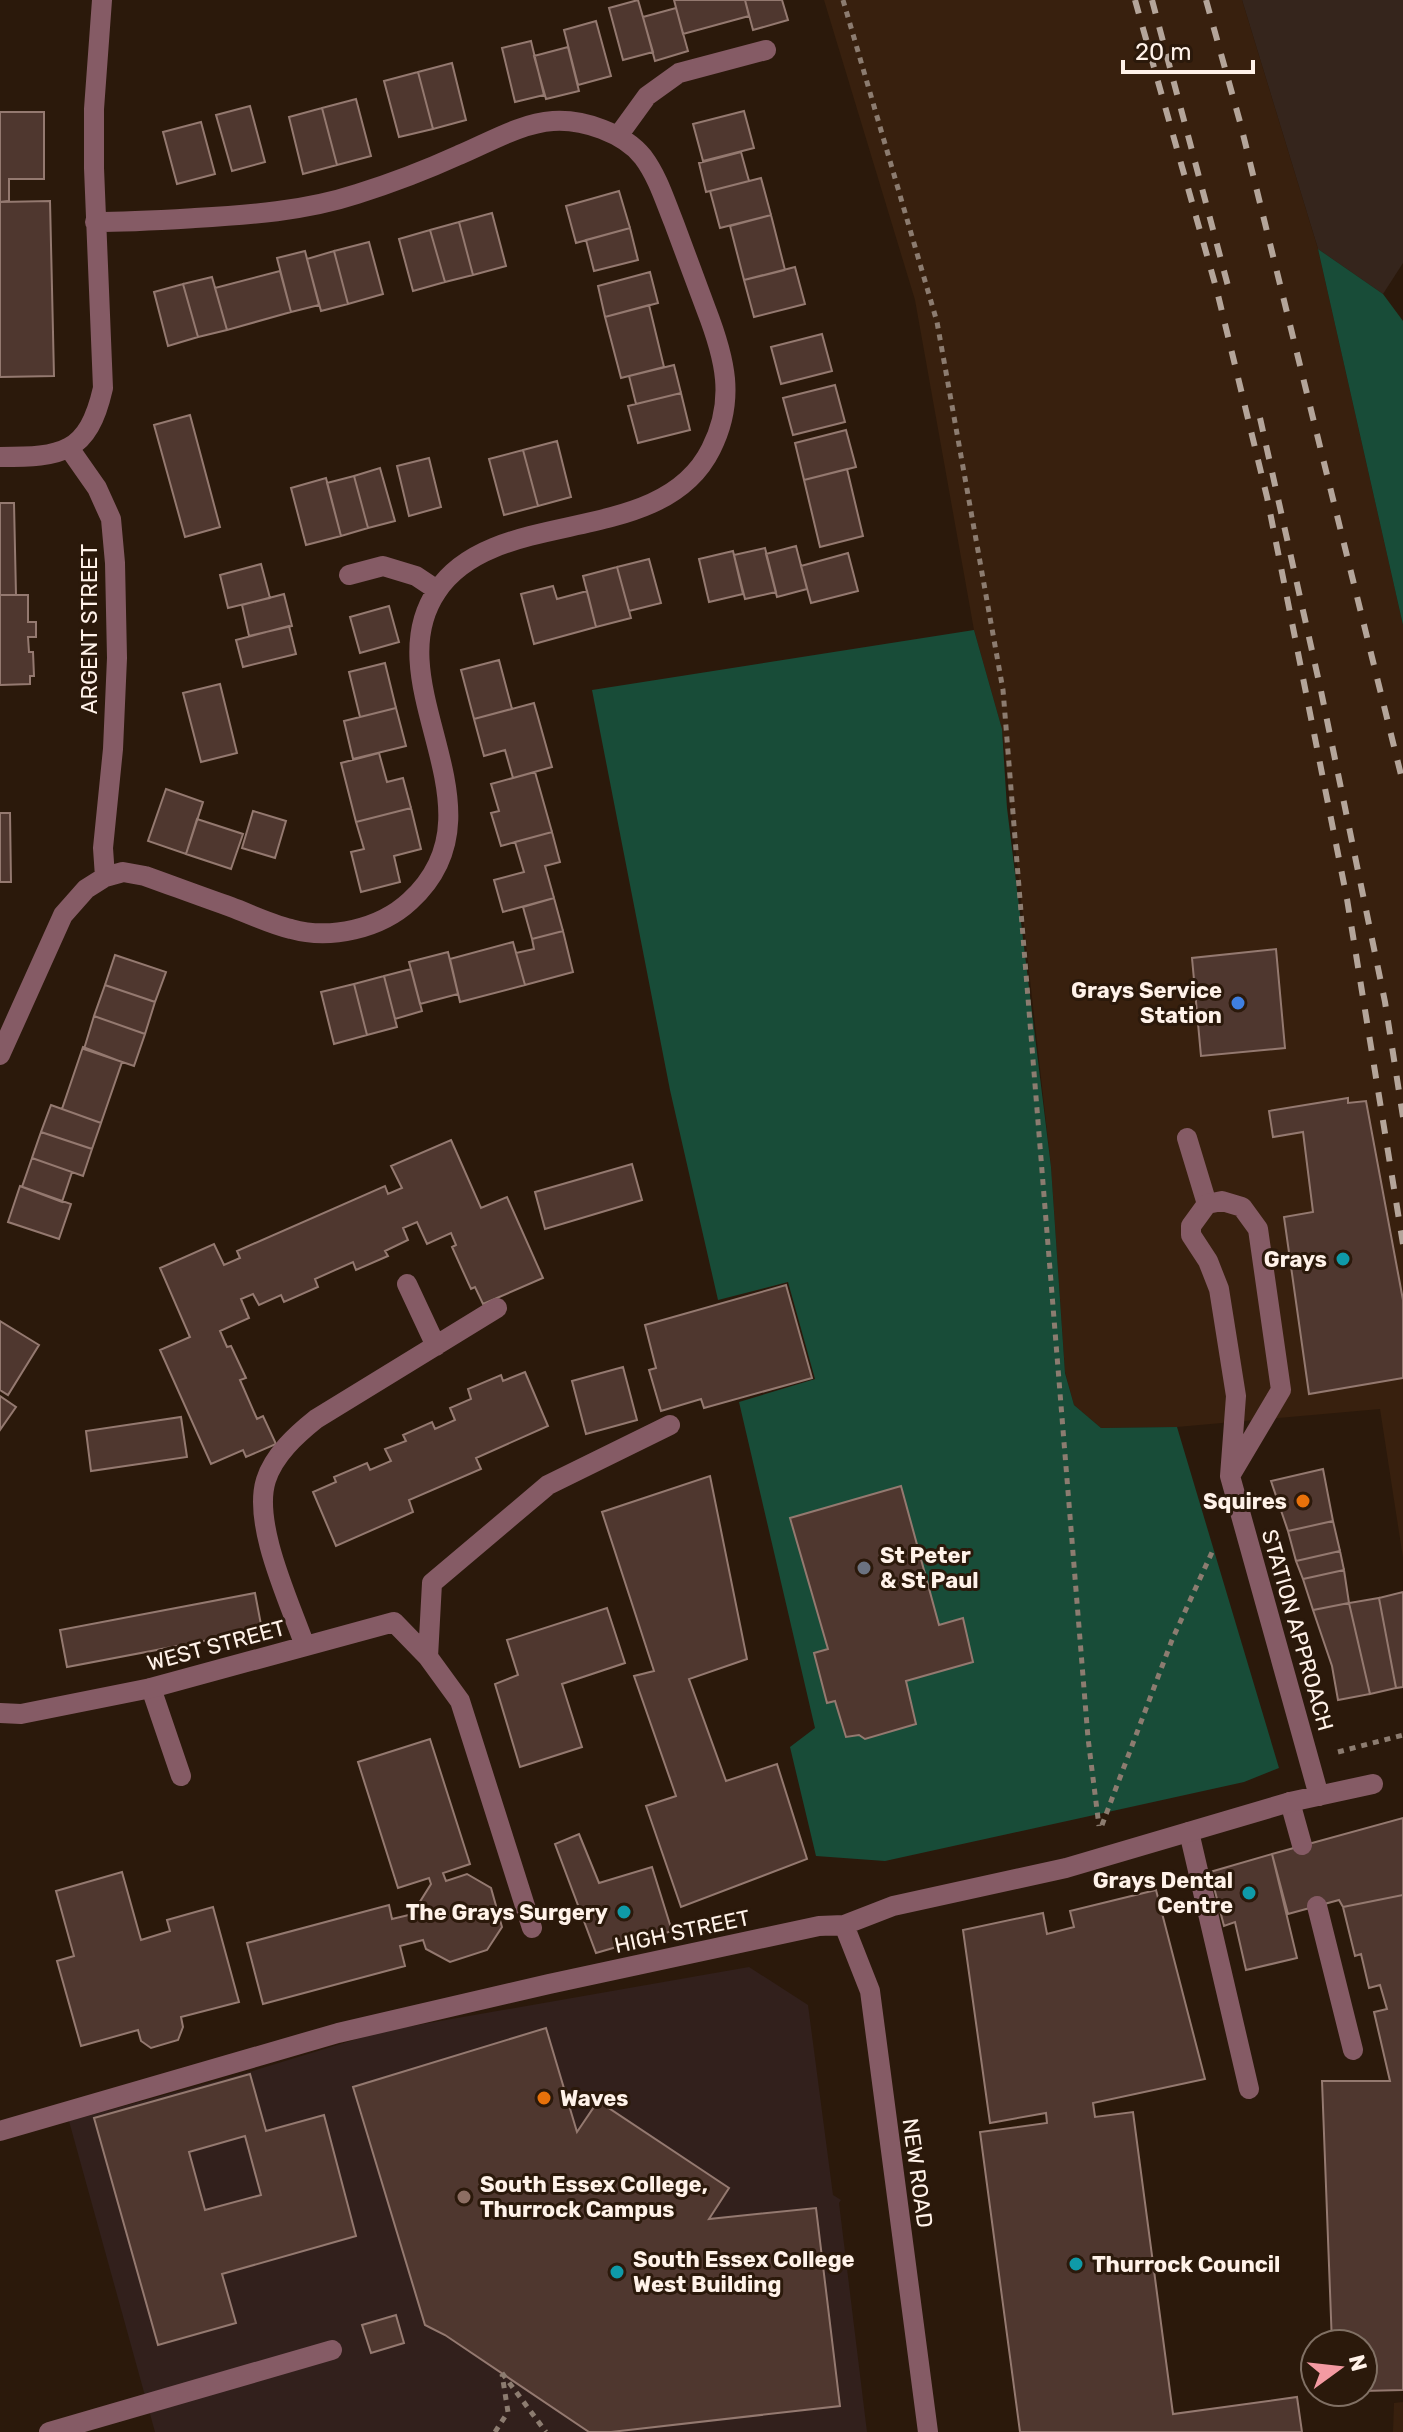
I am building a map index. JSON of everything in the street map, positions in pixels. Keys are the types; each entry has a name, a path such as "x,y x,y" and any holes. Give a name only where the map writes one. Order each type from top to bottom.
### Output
{"street":[{"path":"0,457 50,455 69,448 85,434 97,415 103,388 95,222 94,109 102,0"},
{"path":"618,136 647,96 679,73 766,50"},
{"path":"0,1055 63,915 86,889 105,877 123,872 145,876 294,930 327,933 360,928 396,914 421,891 440,864 449,828 448,794 419,663 422,622 437,590 468,560 501,545 640,508 668,496 688,481 707,458 719,433 726,405 726,377 717,338 658,181 641,155 618,136 576,122 550,121 518,130 415,175 301,208 224,216 95,222"},
{"name":"ARGENT STREET","path":"69,448 97,488 111,519 115,563 117,658 113,749 103,848 105,877"},
{"path":"349,575 383,566 416,576 437,590"},
{"path":"1187,1138 1207,1204 1222,1201 1242,1207 1258,1229 1281,1390 1230,1476"},
{"name":"STATION APPROACH","path":"1207,1204 1191,1226 1191,1235 1208,1261 1219,1289 1236,1396 1230,1476 1319,1796"},
{"path":"407,1284 436,1346"},
{"path":"305,1646 265,1533 262,1504 266,1479 292,1438 316,1419 497,1308"},
{"path":"428,1657 432,1583 548,1485 670,1425"},
{"name":"WEST STREET","path":"0,1713 21,1714 151,1688 394,1622 428,1657 460,1701 532,1928"},
{"path":"151,1688 181,1776"},
{"name":"HIGH STREET","path":"0,2131 338,2033 564,1980 819,1926 844,1925 893,1906 1103,1858 1290,1802 1373,1784"},
{"path":"1290,1802 1302,1845"},
{"path":"1189,1832 1249,2089"},
{"path":"1317,1906 1353,2050"},
{"name":"NEW ROAD","path":"844,1925 870,1991 928,2432"},
{"path":"49,2432 332,2350"}],"path":[{"path":"843,0 937,322 1003,690 1088,1738 1103,1858"},
{"path":"1103,1858 1102,1824 1172,1640 1213,1550"},
{"path":"495,2432 508,2412 502,2373 546,2432"}],"shaded area":[{"path":"824,0 1242,0 1318,249 1403,625 1403,1558 1380,1409 1177,1427 1101,1428 1074,1405 1065,1372 1051,1167 1002,729 974,630 915,300"},
{"path":"1242,0 1403,0 1403,263 1383,294 1318,249"},
{"name":"South Essex College, Thurrock Campus","path":"749,1967 808,2005 833,2195 841,2200 867,2432 155,2432 69,2121 246,2073 383,2031"},
{"path":"1403,2402 1403,2432 1393,2432 1394,2403"}],"green space":[{"path":"1318,249 1383,294 1403,321 1403,625"},
{"path":"974,630 1002,729 1007,808 1051,1167 1065,1373 1074,1405 1101,1428 1177,1427 1279,1768 1244,1782 885,1861 816,1856 790,1747 815,1728 739,1402 815,1379 788,1282 718,1300 670,1090 592,690"}],"building":[{"path":"638,0 653,52 623,60 609,8"},
{"path":"674,0 745,0 749,16 683,34"},
{"path":"745,0 782,0 788,20 753,30"},
{"path":"676,8 688,51 655,61 643,17"},
{"path":"596,21 611,76 578,85 564,30"},
{"path":"531,41 544,95 515,102 502,48"},
{"path":"568,47 579,91 546,99 534,56"},
{"path":"452,63 466,120 433,129 418,72"},
{"path":"418,72 433,129 399,137 384,81"},
{"path":"356,99 371,156 337,165 322,108"},
{"path":"250,106 265,162 232,171 216,115"},
{"path":"322,108 337,165 303,174 289,117"},
{"path":"744,111 754,148 703,161 693,124"},
{"path":"0,112 44,112 44,179 9,179 9,201 0,202"},
{"path":"201,122 215,174 177,184 163,132"},
{"path":"741,152 749,181 706,192 699,163"},
{"path":"761,178 771,215 720,228 710,191"},
{"path":"619,191 630,228 576,243 566,206"},
{"path":"50,201 54,376 0,377 0,202"},
{"path":"492,213 506,266 473,275 459,222"},
{"path":"771,215 785,270 744,280 730,226"},
{"path":"459,222 473,275 445,282 430,230"},
{"path":"630,228 638,260 594,271 586,240"},
{"path":"430,230 445,282 413,291 399,239"},
{"path":"369,242 383,294 348,304 334,251"},
{"path":"305,251 319,305 291,312 277,258"},
{"path":"334,251 348,304 321,311 307,259"},
{"path":"795,267 805,304 754,317 744,280"},
{"path":"280,271 291,312 227,330 215,288"},
{"path":"650,272 658,303 605,317 598,286"},
{"path":"212,277 227,330 198,337 183,284"},
{"path":"183,284 198,337 168,346 154,292"},
{"path":"649,305 664,367 621,378 605,317"},
{"path":"822,334 832,371 781,384 771,347"},
{"path":"674,365 681,393 636,404 629,376"},
{"path":"835,385 845,422 793,435 783,398"},
{"path":"681,393 690,430 638,443 628,406"},
{"path":"190,415 220,527 185,537 154,425"},
{"path":"846,430 856,467 804,480 795,443"},
{"path":"557,441 571,497 538,506 523,450"},
{"path":"523,450 538,506 504,515 489,459"},
{"path":"429,458 441,507 409,516 397,466"},
{"path":"380,468 395,521 368,528 354,476"},
{"path":"847,469 863,536 820,547 804,480"},
{"path":"354,476 368,528 341,536 327,483"},
{"path":"326,478 341,536 306,545 291,488"},
{"path":"0,503 14,503 16,595 0,595"},
{"path":"796,546 807,589 777,597 766,554"},
{"path":"765,548 776,592 745,599 734,555"},
{"path":"733,551 743,594 709,602 699,559"},
{"path":"848,553 858,591 811,603 801,566"},
{"path":"649,559 661,603 629,611 617,567"},
{"path":"261,564 270,598 228,608 220,575"},
{"path":"617,567 631,618 596,627 583,576"},
{"path":"553,586 557,599 587,591 596,627 534,644 521,594"},
{"path":"284,594 292,626 249,636 242,605"},
{"path":"0,595 28,595 28,622 36,622 36,637 28,637 29,652 33,652 34,676 30,676 30,684 0,685"},
{"path":"389,606 399,642 360,653 350,617"},
{"path":"289,626 296,654 243,667 236,640"},
{"path":"499,660 512,709 474,719 461,670"},
{"path":"385,663 396,708 360,717 349,672"},
{"path":"220,684 237,753 201,762 183,693"},
{"path":"534,703 552,767 513,778 505,750 484,756 474,719"},
{"path":"396,708 406,746 353,759 344,721"},
{"path":"379,753 387,782 403,778 411,808 356,822 341,763"},
{"path":"535,772 552,832 501,846 491,813 499,811 491,784"},
{"path":"166,789 203,802 186,854 148,841"},
{"path":"411,808 421,849 394,856 400,882 361,892 351,852 364,849 356,822"},
{"path":"253,811 286,821 275,858 242,848"},
{"path":"0,813 10,813 11,882 0,882"},
{"path":"197,819 243,834 231,869 186,854"},
{"path":"552,832 560,862 545,866 554,898 503,912 494,880 524,872 515,842"},
{"path":"554,898 563,931 532,939 523,907"},
{"path":"563,931 573,972 525,985 516,953 534,949 532,939"},
{"path":"513,942 525,985 460,1002 450,959"},
{"name":"Grays Service Station","path":"1276,949 1285,1048 1201,1056 1192,958"},
{"path":"448,952 458,994 420,1004 409,962"},
{"path":"115,955 166,972 155,1002 105,985"},
{"path":"411,969 422,1011 395,1019 384,976"},
{"path":"384,976 397,1027 367,1035 354,984"},
{"path":"354,984 367,1035 334,1044 321,992"},
{"path":"105,985 155,1002 145,1034 94,1016"},
{"path":"94,1016 145,1034 134,1066 84,1049"},
{"path":"83,1047 122,1062 101,1123 62,1109"},
{"name":"Grays","path":"1348,1098 1348,1103 1366,1101 1403,1300 1403,1378 1309,1394 1284,1217 1313,1212 1303,1132 1273,1137 1269,1111"},
{"path":"51,1105 101,1123 92,1149 41,1132"},
{"path":"41,1132 92,1149 83,1176 32,1158"},
{"path":"451,1140 481,1208 507,1197 543,1278 483,1304 475,1287 471,1289 452,1247 456,1245 451,1233 427,1244 417,1222 403,1228 408,1240 385,1251 388,1256 356,1270 353,1262 315,1279 318,1287 284,1302 281,1295 259,1305 253,1294 241,1299 249,1318 220,1331 246,1378 240,1380 257,1419 263,1416 276,1444 246,1457 243,1450 211,1464 160,1350 190,1337 160,1268 214,1244 224,1265 240,1258 237,1251 385,1186 388,1194 402,1188 391,1166"},
{"path":"32,1158 72,1172 62,1202 22,1187"},
{"path":"632,1164 642,1200 545,1229 535,1192"},
{"path":"20,1186 71,1204 59,1239 8,1222"},
{"path":"786,1285 812,1378 704,1408 701,1399 661,1411 649,1370 656,1368 645,1325"},
{"path":"0,1321 39,1345 8,1395 0,1390"},
{"path":"623,1367 637,1420 586,1434 572,1381"},
{"path":"525,1372 548,1426 476,1458 481,1469 409,1500 413,1512 336,1546 313,1492 336,1482 334,1477 367,1463 370,1470 391,1461 385,1449 406,1441 403,1435 432,1422 435,1429 455,1420 450,1408 471,1399 468,1389 501,1375 503,1381"},
{"path":"0,1396 16,1407 0,1430"},
{"path":"181,1417 187,1457 91,1471 86,1431"},
{"name":"Squires","path":"1323,1469 1333,1521 1288,1531 1271,1481"},
{"path":"710,1476 747,1659 689,1679 726,1781 777,1764 807,1859 681,1907 646,1806 676,1796 634,1676 654,1671 602,1512"},
{"name":"St Peter & St Paul","path":"901,1486 939,1625 963,1618 973,1662 906,1681 916,1724 865,1739 859,1735 846,1737 835,1701 827,1703 814,1653 828,1649 790,1518"},
{"path":"1333,1521 1340,1551 1296,1561 1288,1531"},
{"path":"1340,1551 1344,1570 1303,1579 1296,1561"},
{"path":"1344,1570 1349,1603 1313,1610 1303,1579"},
{"path":"1403,1592 1403,1687 1396,1688 1379,1598"},
{"path":"255,1593 262,1630 67,1667 60,1630"},
{"path":"1379,1598 1396,1688 1370,1694 1349,1603"},
{"path":"1349,1603 1370,1694 1338,1700 1332,1666 1313,1610"},
{"path":"607,1608 625,1663 562,1684 582,1747 520,1767 495,1684 518,1675 507,1640"},
{"path":"430,1739 470,1864 443,1873 446,1881 467,1874 491,1888 502,1927 487,1950 450,1962 426,1949 423,1940 400,1946 405,1966 263,2004 247,1943 389,1905 392,1919 417,1913 416,1908 431,1884 429,1878 398,1888 358,1762"},
{"path":"1403,1818 1403,1895 1343,1907 1339,1900 1288,1914 1272,1854"},
{"name":"The Grays Surgery","path":"579,1834 599,1883 652,1867 672,1931 596,1953 555,1844"},
{"name":"Grays Dental Centre","path":"1272,1854 1297,1958 1246,1970 1235,1922 1224,1926 1210,1872"},
{"path":"122,1872 141,1940 170,1931 167,1920 213,1907 239,2002 181,2017 183,2027 178,2040 151,2048 141,2041 138,2030 81,2046 57,1961 74,1956 56,1891"},
{"name":"Thurrock Council","path":"1156,1890 1205,2079 1093,2103 1095,2117 1133,2112 1173,2414 1297,2397 1302,2432 1020,2432 980,2132 1047,2123 1046,2113 990,2123 963,1930 1043,1913 1047,1934 1074,1927 1070,1911"},
{"path":"1403,1895 1403,2390 1379,2391 1379,2328 1331,2328 1322,2081 1390,2081 1374,2012 1387,2009 1380,1985 1369,1988 1361,1954 1355,1956 1343,1907"},
{"name":"South Essex College West Building","path":"546,2028 577,2132 598,2101 729,2188 709,2219 816,2208 840,2406 589,2432 445,2335 425,2325 353,2087"},
{"path":"250,2074 266,2131 324,2115 356,2236 222,2274 236,2323 158,2345 94,2118","holes":["245,2136 261,2195 205,2210 189,2152"]},
{"path":"396,2315 404,2343 371,2353 362,2325"}],"railway":[{"path":"1135,0 1217,291 1267,497 1347,899 1403,1244"},
{"path":"1152,0 1228,286"},
{"path":"1206,0 1240,122 1403,783"},
{"path":"1260,418 1321,691 1385,1002 1403,1117"}],"place":[{"name":"Grays Service Station","path":"1238,1003"},
{"name":"Grays","path":"1343,1259"},
{"name":"Squires","path":"1303,1501"},
{"name":"St Peter & St Paul","path":"864,1568"},
{"name":"Grays Dental Centre","path":"1249,1893"},
{"name":"The Grays Surgery","path":"624,1912"},
{"name":"Waves","path":"544,2098"},
{"name":"South Essex College, Thurrock Campus","path":"464,2197"},
{"name":"Thurrock Council","path":"1076,2264"},
{"name":"South Essex College West Building","path":"617,2272"}]}
